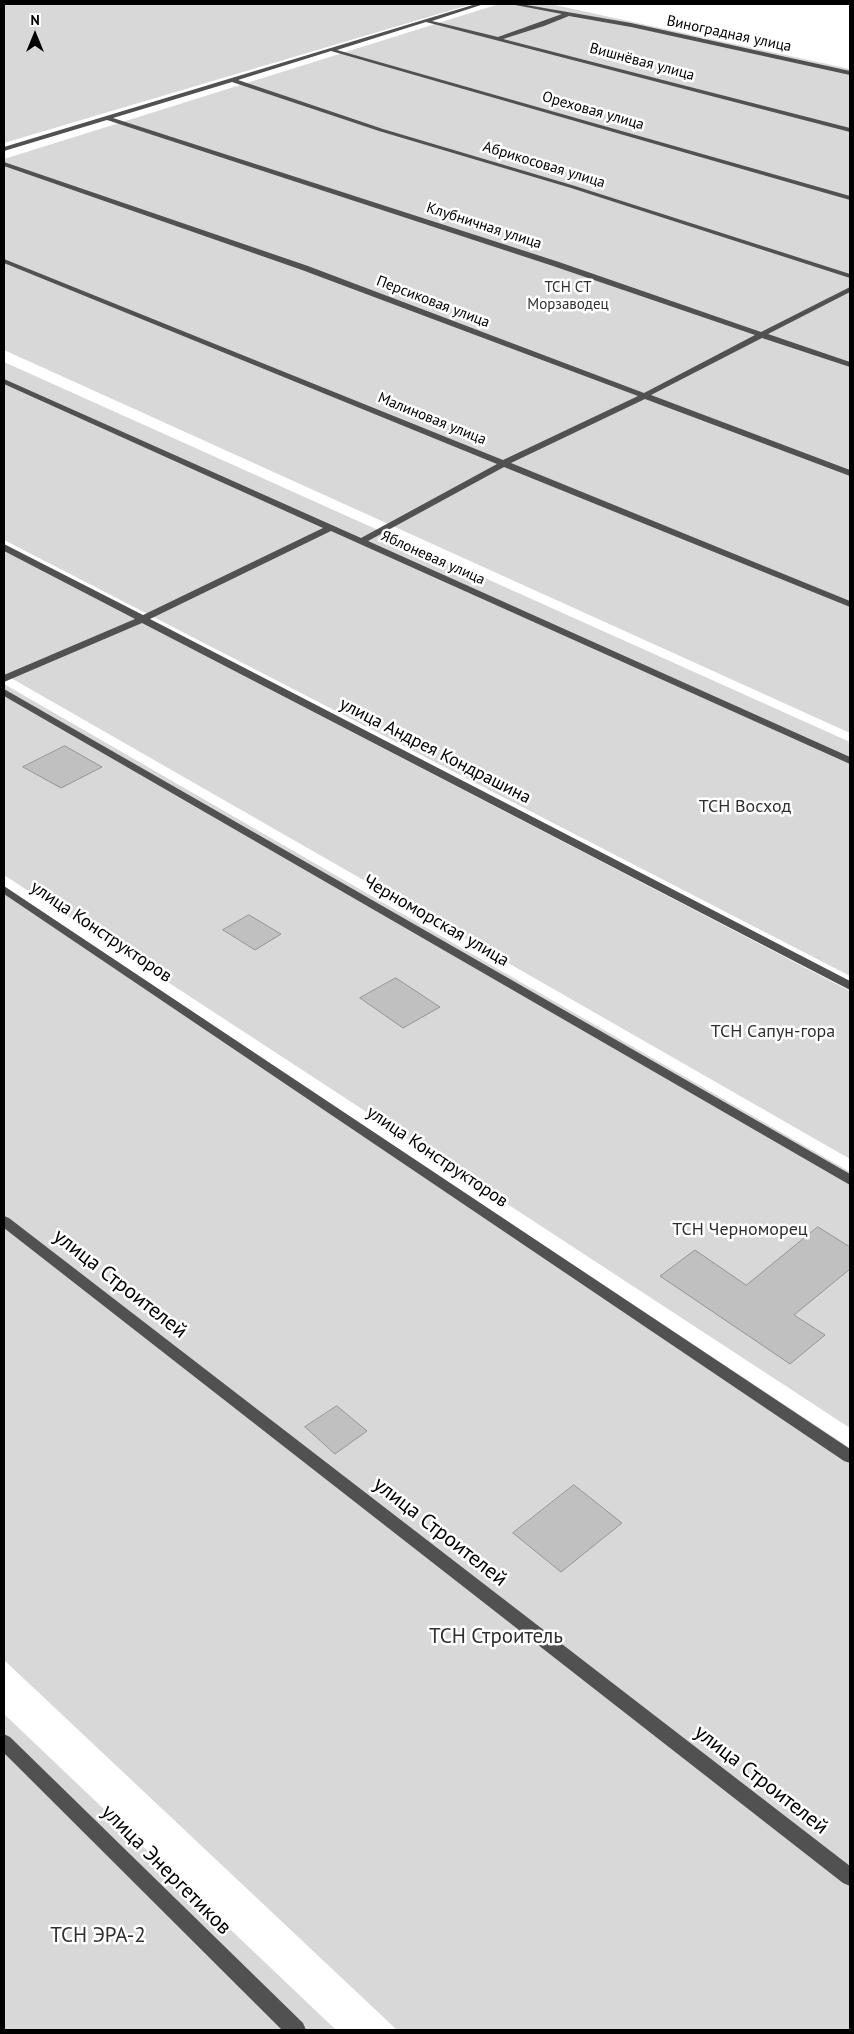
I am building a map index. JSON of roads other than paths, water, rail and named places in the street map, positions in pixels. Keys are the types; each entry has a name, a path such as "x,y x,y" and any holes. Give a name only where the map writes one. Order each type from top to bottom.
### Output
{"street":[{"path":"456,12 463,4"},
{"path":"4,149 481,4"},
{"name":"Виноградная улица","path":"513,4 631,25 850,74"},
{"path":"498,38 542,25 568,14"},
{"name":"Вишнёвая улица","path":"427,21 850,130"},
{"name":"Ореховая улица","path":"329,50 850,198"},
{"name":"Абрикосовая улица","path":"230,79 380,130 573,186 850,276"},
{"name":"Клубничная улица","path":"108,118 546,261 850,365"},
{"name":"Персиковая улица","path":"4,164 305,268 850,474"},
{"name":"Малиновая улица","path":"4,261 850,604"},
{"path":"360,542 505,463 644,396 850,289"},
{"name":"Яблоневая улица","path":"4,381 850,761"},
{"path":"4,680 142,619 330,528"},
{"name":"улица Андрея Кондрашина","path":"4,547 850,986"},
{"name":"Черноморская улица","path":"4,692 850,1180"},
{"name":"улица Конструкторов","path":"4,890 850,1456"},
{"name":"улица Строителей","path":"4,1221 850,1877"},
{"name":"улица Энергетиков","path":"4,1742 296,2030"}],"park label":[{"name":"ТСН СТ Морзаводец","path":"568,296"},
{"name":"ТСН Восход","path":"745,807"},
{"name":"ТСН Сапун-гора","path":"773,1032"},
{"name":"ТСН Черноморец","path":"740,1230"},
{"name":"ТСН Строитель","path":"496,1637"},
{"name":"ТСН ЭРА-2","path":"98,1936"}]}
